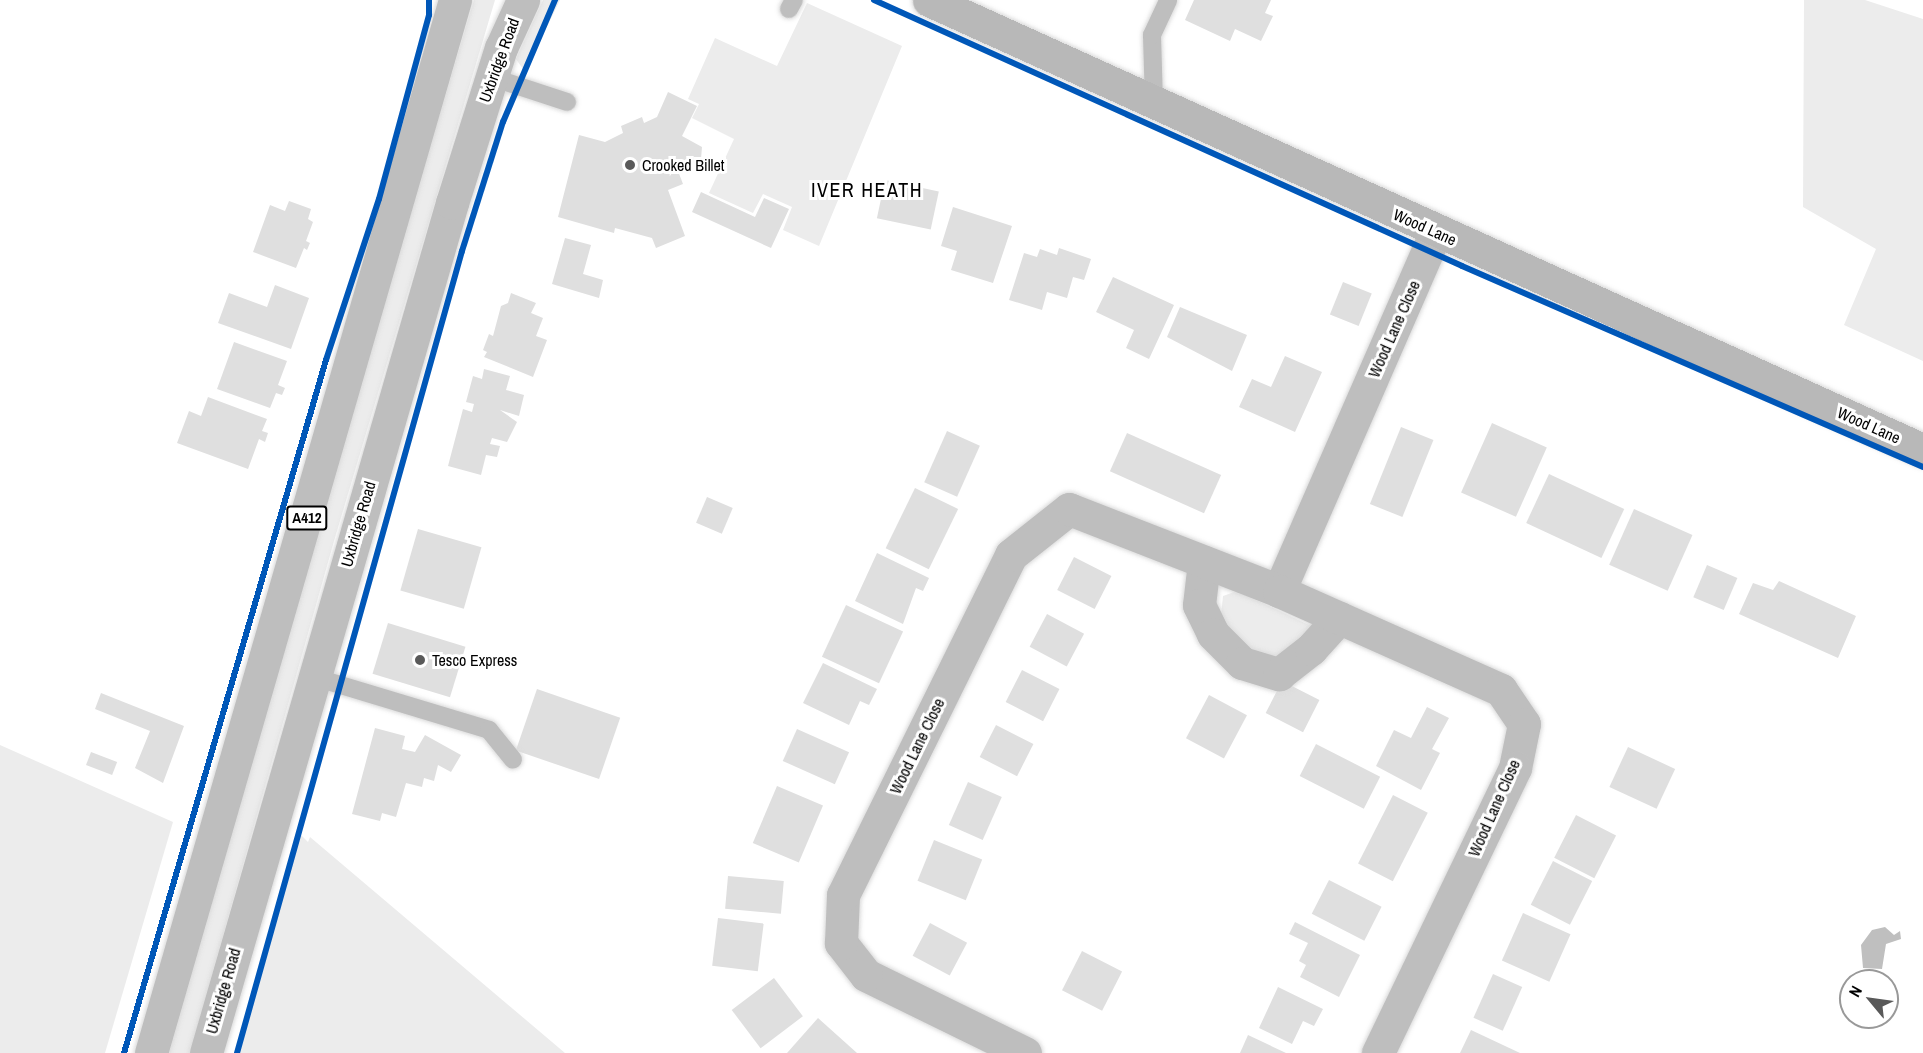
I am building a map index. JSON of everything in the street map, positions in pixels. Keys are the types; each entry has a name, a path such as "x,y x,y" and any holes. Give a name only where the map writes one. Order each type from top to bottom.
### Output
{"street":[{"name":"A412","path":"151,1053 455,0"},
{"name":"Uxbridge Road","path":"206,1053 491,77 523,0"},
{"name":"Wood Lane","path":"929,0 1436,232 1923,450"},
{"name":"Wood Lane Close","path":"1279,591 1436,232"},
{"name":"Wood Lane Close","path":"1025,1053 866,975 841,943 843,895 1011,555 1035,532 1069,509 1279,591 1501,690 1524,724 1515,768 1378,1053"},
{"path":"1204,562 1199,605 1213,634 1242,663 1279,674 1311,649 1339,618"}],"lane":[{"path":"1154,103 1152,35 1168,0"},
{"path":"491,77 567,102"},
{"path":"314,677 489,730 513,760"}],"shaded area":[{"path":"474,0 495,0 334,541 190,1053 169,1053 387,290"},
{"path":"543,0 560,0 525,72 516,59"},
{"path":"1804,0 1865,0 1923,19 1923,361 1844,325 1876,249 1803,207"},
{"path":"807,3 902,46 819,246 783,230 792,207 763,194 753,213 709,193 734,139 692,118 699,104 688,99 715,38 777,66"},
{"path":"1237,591 1311,626 1282,665 1238,655 1221,616 1223,596"},
{"path":"0,745 173,822 105,1053 0,1053"},
{"path":"300,834 308,842 310,837 565,1053 239,1053"},
{"path":"1885,927 1894,935 1900,931 1901,939 1886,944 1882,969 1863,968 1861,945 1872,930"}],"building":[{"path":"1194,0 1271,0 1265,13 1273,16 1261,41 1235,29 1230,41 1185,20"},
{"name":"Crooked Billet","path":"668,92 697,106 682,136 702,147 701,159 678,171 683,184 668,190 685,236 656,248 652,238 615,228 614,233 558,217 579,135 605,142 623,133 621,126 642,117 644,123 657,117"},
{"path":"885,180 939,191 931,230 877,218"},
{"path":"701,192 755,217 764,198 789,209 771,248 692,212"},
{"path":"289,201 311,209 308,219 313,222 306,241 310,243 307,250 304,248 296,268 253,252 270,205 285,211"},
{"path":"953,207 1012,226 993,283 951,270 957,251 941,246"},
{"path":"565,238 591,245 583,274 603,280 599,298 552,284"},
{"path":"1059,248 1091,259 1084,280 1073,277 1067,298 1047,292 1042,310 1009,300 1024,253 1037,257 1040,249 1057,255"},
{"path":"1113,277 1174,305 1149,359 1126,348 1134,330 1096,312"},
{"path":"1343,282 1372,294 1359,326 1330,314"},
{"path":"275,285 309,298 291,349 218,323 229,293 267,307"},
{"path":"511,293 536,303 531,313 543,318 536,336 547,340 533,377 484,357 487,352 483,350 489,334 493,336 501,306 508,303"},
{"path":"1180,307 1247,335 1232,371 1167,337"},
{"path":"234,342 287,361 278,385 285,388 282,395 276,393 270,408 217,389"},
{"path":"1285,356 1322,372 1295,432 1239,407 1252,379 1271,387"},
{"path":"484,369 510,376 506,390 524,395 519,416 500,410 517,422 507,442 492,438 490,444 500,446 497,457 486,455 481,475 448,466 463,409 472,412 474,404 466,402 473,376 482,379"},
{"path":"208,397 267,419 262,431 268,433 265,442 259,439 248,469 177,443 189,411 201,416"},
{"path":"1492,423 1547,447 1516,517 1461,492"},
{"path":"1401,427 1433,440 1402,517 1370,504"},
{"path":"947,431 980,446 957,497 924,482"},
{"path":"1127,433 1221,475 1204,513 1110,471"},
{"path":"1549,474 1624,509 1601,558 1526,523"},
{"path":"915,488 958,509 929,569 886,548"},
{"path":"707,497 733,508 722,534 696,523"},
{"path":"1634,509 1692,535 1668,591 1609,565"},
{"path":"418,529 481,547 464,609 400,591"},
{"path":"877,553 929,578 923,591 916,588 903,624 855,601"},
{"path":"1074,557 1111,576 1095,609 1057,590"},
{"path":"1707,565 1737,578 1724,610 1693,597"},
{"path":"1779,581 1856,616 1838,658 1739,614 1753,583 1773,590"},
{"path":"846,605 903,632 879,683 822,657"},
{"path":"1047,614 1084,634 1067,666 1030,647"},
{"path":"388,623 465,647 450,697 373,674"},
{"path":"823,663 877,689 869,705 860,701 849,725 803,703"},
{"path":"1022,670 1059,689 1043,721 1006,702"},
{"path":"1282,681 1319,700 1303,732 1266,713"},
{"path":"537,689 620,718 599,779 516,750"},
{"path":"101,693 184,726 163,783 135,768 150,731 95,709"},
{"path":"1209,695 1247,715 1224,758 1186,738"},
{"path":"1427,707 1449,718 1432,749 1440,753 1421,790 1376,766 1394,730 1411,738"},
{"path":"996,725 1033,744 1017,776 980,757"},
{"path":"375,728 405,736 402,749 415,752 425,735 461,755 451,772 438,765 434,781 424,778 422,787 406,783 396,817 382,813 380,821 352,814"},
{"path":"797,729 849,752 835,784 783,761"},
{"path":"1316,744 1380,777 1364,809 1300,776"},
{"path":"1628,747 1675,769 1657,809 1609,787"},
{"path":"91,752 117,762 112,775 86,765"},
{"path":"968,782 1002,797 983,840 949,825"},
{"path":"777,786 823,806 799,863 753,843"},
{"path":"1393,795 1428,813 1393,881 1358,864"},
{"path":"1576,815 1616,835 1594,878 1554,858"},
{"path":"934,840 982,859 966,900 918,881"},
{"path":"1553,861 1592,881 1570,925 1531,905"},
{"path":"728,876 784,881 781,914 725,909"},
{"path":"1329,880 1382,907 1364,941 1312,914"},
{"path":"1523,913 1571,934 1549,982 1502,961"},
{"path":"718,918 764,924 758,971 712,966"},
{"path":"1295,922 1360,955 1339,997 1300,977 1306,965 1299,961 1308,943 1289,934"},
{"path":"930,923 967,943 950,975 913,956"},
{"path":"1082,951 1122,971 1102,1011 1062,990"},
{"path":"1493,974 1522,987 1503,1031 1473,1018"},
{"path":"774,978 803,1016 761,1048 732,1010"},
{"path":"1278,987 1323,1009 1314,1026 1303,1021 1292,1044 1259,1028"},
{"path":"818,1018 857,1053 787,1053"},
{"path":"1471,1030 1520,1053 1460,1053"},
{"path":"1248,1035 1286,1053 1240,1053"}],"cycle path":[{"path":"124,1053 326,360 379,199 429,15 429,0"},
{"path":"237,1053 462,251 503,122 555,0"},
{"path":"874,0 1462,266 1923,467"}],"place":[{"name":"Crooked Billet","path":"630,165"},
{"name":"Tesco Express","path":"420,660"}],"district":[{"name":"IVER HEATH","path":"867,189"}]}
